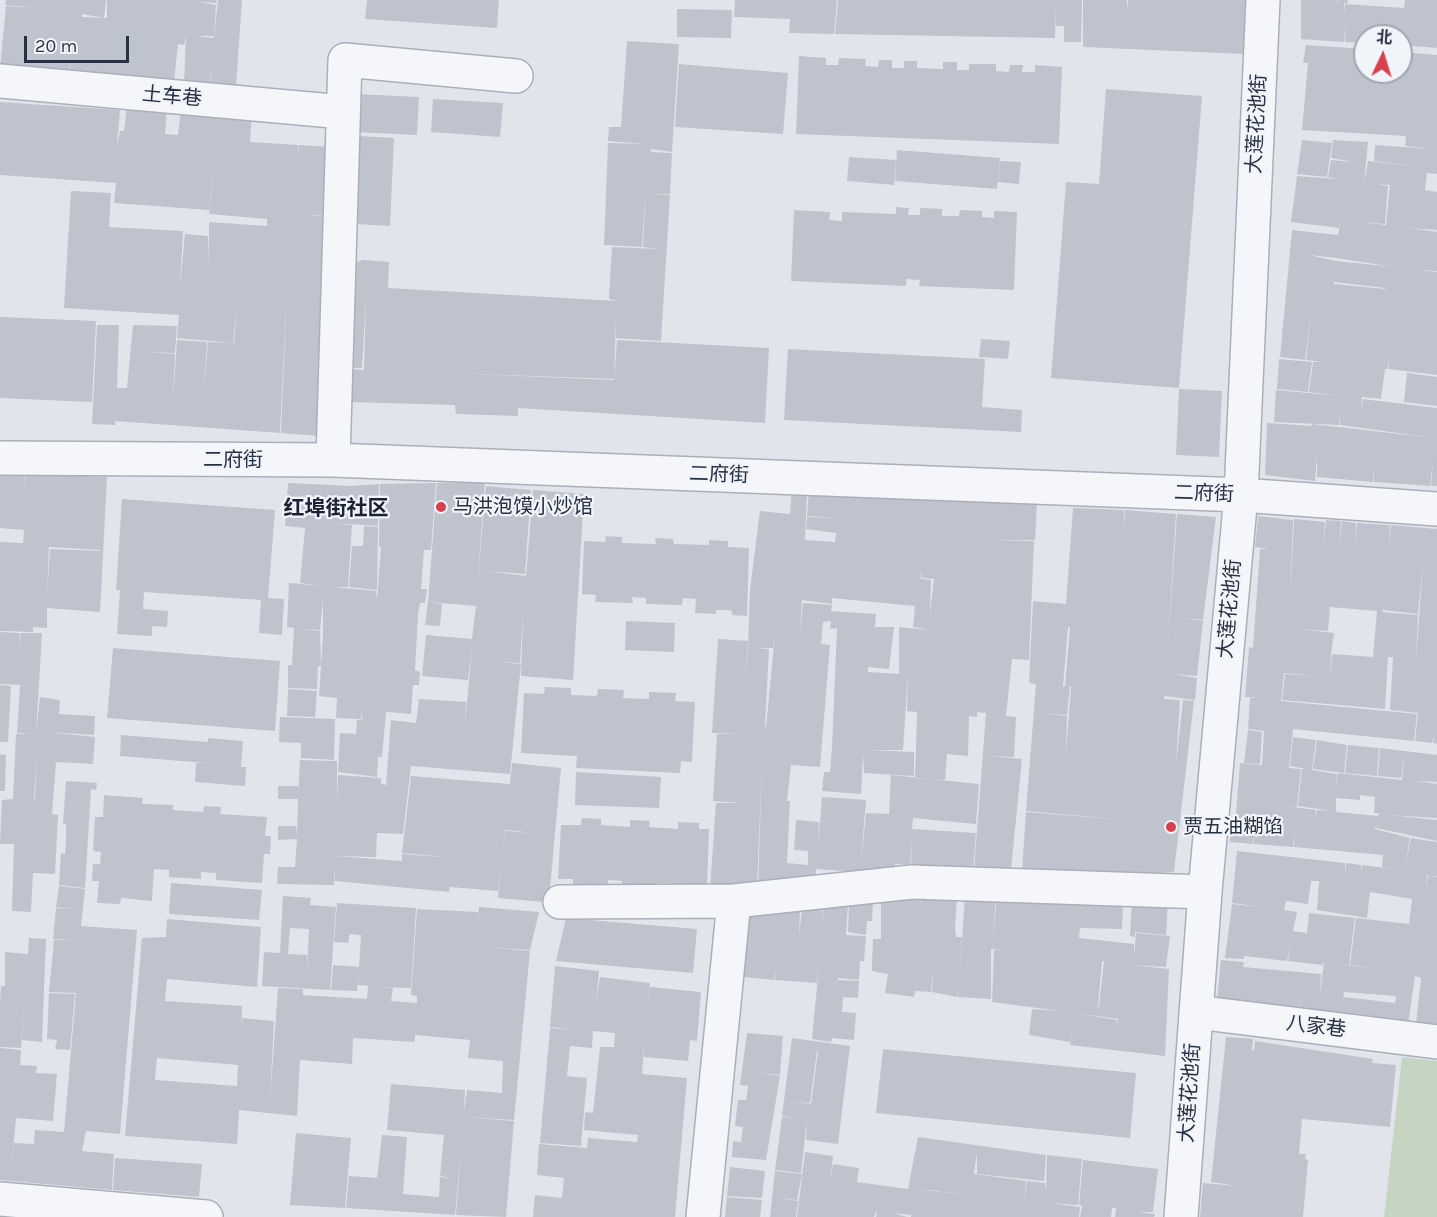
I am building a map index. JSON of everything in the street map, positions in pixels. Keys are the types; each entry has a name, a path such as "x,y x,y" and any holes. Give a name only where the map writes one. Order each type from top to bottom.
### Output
{"street":[{"name":"大莲花池街","path":"1181,1217 1205,892 1241,495 1263,0"},
{"path":"333,460 345,60 516,76"},
{"name":"土车巷","path":"0,81 344,112"},
{"name":"二府街","path":"0,458 333,460 1241,495 1437,509"},
{"path":"560,902 734,901 912,882 1205,892"},
{"path":"703,1217 734,901"},
{"name":"八家巷","path":"1196,1012 1437,1042"},
{"path":"0,1200 94,1213 206,1217"}],"green space":[{"path":"1402,1057 1437,1061 1437,1217 1384,1217"}],"building":[{"path":"6,0 106,0 104,18 107,18 107,0 217,0 216,3 198,2 216,5 214,36 195,36 214,38 218,0 242,0 236,86 211,84 211,71 210,84 184,82 186,36 184,45 178,44 174,82 70,74 70,59 69,74 0,68 6,6 34,8 5,5","holes":["82,14 103,18 82,17"]},
{"path":"367,0 499,0 497,28 365,19"},
{"path":"735,0 837,0 834,34 789,33 790,19 734,17"},
{"path":"838,0 1082,0 1081,42 1064,42 1064,26 1056,26 1056,7 1055,38 835,34"},
{"path":"1083,0 1127,0 1127,10 1128,0 1245,0 1244,54 1083,47"},
{"path":"1301,0 1337,0 1338,3 1338,0 1348,0 1347,4 1344,3 1344,13 1345,4 1404,8 1405,0 1437,0 1437,48 1413,46 1413,24 1353,24 1353,42 1345,42 1346,23 1344,42 1301,39"},
{"path":"677,9 732,10 731,38 677,37"},
{"path":"627,41 679,44 672,152 651,149 651,152 672,153 670,194 652,194 670,195 661,341 616,338 616,319 614,379 449,373 614,380 617,340 769,348 765,423 518,408 518,416 456,414 455,405 349,402 350,369 364,370 366,299 362,368 349,368 354,263 363,260 389,262 388,288 617,301 609,299 612,247 658,249 643,247 646,186 642,247 604,245 608,143 646,144 608,141 609,127 621,127"},
{"path":"1306,45 1353,48 1353,84 1413,84 1413,53 1437,55 1437,174 1427,173 1425,190 1437,192 1437,230 1409,228 1437,232 1437,271 1421,270 1437,272 1437,375 1389,369 1389,359 1388,369 1385,369 1381,399 1362,397 1361,409 1363,399 1437,408 1437,486 1431,486 1433,459 1430,486 1374,482 1374,471 1373,482 1317,477 1317,456 1315,481 1265,475 1267,423 1312,426 1312,424 1434,438 1340,425 1340,415 1339,425 1274,422 1276,390 1341,396 1309,392 1313,362 1323,362 1306,360 1311,313 1305,360 1280,357 1292,230 1338,235 1341,220 1339,228 1291,222 1297,176 1337,179 1328,177 1331,160 1354,162 1331,158 1333,140 1368,142 1364,184 1368,161 1428,168 1374,161 1375,145 1433,149 1405,146 1406,136 1302,130 1308,63 1303,63","holes":["1378,184 1390,185 1386,225 1359,222 1385,224 1388,186","1309,255 1336,258 1394,267 1336,261","1334,282 1385,288 1385,289 1334,284"]},
{"path":"799,56 826,58 826,65 838,65 839,58 866,59 865,66 878,67 879,60 892,60 892,68 904,68 904,61 917,61 917,68 943,69 943,62 957,62 957,70 969,70 969,64 996,64 996,71 1009,72 1010,65 1023,65 1022,72 1035,72 1035,65 1062,67 1059,144 796,134"},
{"path":"679,64 788,73 783,134 675,127"},
{"path":"1106,89 1202,96 1179,388 1051,378 1066,182 1099,184"},
{"path":"356,94 419,97 417,135 355,132"},
{"path":"433,99 503,103 500,137 431,132"},
{"path":"0,102 120,110 117,147 120,131 124,131 127,105 167,108 165,134 178,135 181,109 252,114 250,142 298,145 298,155 299,145 330,147 329,216 307,215 329,217 319,436 281,433 287,287 280,433 115,421 115,425 92,424 97,325 119,325 117,388 127,388 133,325 177,326 175,353 147,352 175,354 173,401 177,340 207,342 204,390 208,342 232,343 177,338 179,315 64,308 71,191 111,193 109,227 183,231 180,285 185,234 208,236 209,264 209,222 267,226 267,219 209,214 214,161 209,210 114,203 116,183 0,175"},
{"path":"359,136 394,138 390,226 356,224"},
{"path":"1302,140 1332,143 1327,177 1297,174"},
{"path":"897,150 1000,158 997,189 895,181"},
{"path":"849,157 896,160 894,185 847,181"},
{"path":"1000,161 1021,162 1019,184 998,182"},
{"path":"896,207 909,208 908,215 920,215 920,208 942,209 942,216 959,216 960,210 982,211 982,217 994,218 994,211 1017,212 1014,290 919,286 920,280 906,279 906,286 791,281 794,210 830,212 829,220 842,221 842,212 896,214"},
{"path":"0,317 96,321 92,402 0,398"},
{"path":"981,339 1010,341 1008,359 979,357"},
{"path":"788,349 985,359 982,407 1022,410 1021,432 784,420"},
{"path":"1279,359 1312,362 1308,392 1277,389"},
{"path":"1407,373 1437,377 1437,406 1404,402"},
{"path":"1179,389 1222,391 1219,457 1176,455"},
{"path":"0,474 25,474 26,489 26,475 107,477 100,612 47,608 47,628 33,627 33,632 0,631 0,542 23,543 24,530 0,528","holes":["49,547 100,550 50,549 47,597"]},
{"path":"485,482 477,588 486,486 531,490 525,574 486,571 526,576 524,602 533,490 584,494 573,680 521,676 523,613 520,663 498,662 521,664 510,774 411,766 403,834 377,833 376,857 335,856 402,861 402,854 453,858 402,853 411,776 510,784 512,763 561,768 550,889 546,892 543,902 498,898 500,868 498,891 450,887 449,892 335,881 335,865 334,885 277,884 278,867 295,867 297,839 278,840 278,826 296,826 297,834 298,799 278,799 278,786 298,786 298,795 300,760 337,761 337,801 338,775 381,778 381,784 386,785 391,720 416,723 419,699 466,702 465,725 472,648 468,680 422,676 426,635 472,639 476,606 428,602 437,483"},
{"path":"288,483 351,486 379,484 378,526 335,523 352,525 348,587 332,587 376,591 377,600 381,547 379,547 380,484 436,483 431,550 424,550 421,589 427,589 425,603 420,603 418,614 415,670 420,672 419,685 413,685 411,714 378,711 386,712 382,757 378,757 377,777 338,772 340,733 356,734 357,720 365,719 362,719 361,710 361,719 336,718 337,698 319,696 321,666 318,666 317,689 288,688 288,665 292,665 294,628 287,627 289,583 324,586 300,583 305,528 285,526","holes":["323,599 321,666 320,631 302,629 320,630"]},
{"path":"792,486 807,487 805,540 835,542 836,533 806,529 807,517 837,518 807,516 809,490 1037,503 1035,540 987,540 1034,541 1029,660 1012,659 1006,716 1016,717 1014,757 989,756 1022,759 1011,870 974,869 986,713 977,712 977,717 969,716 968,756 947,754 945,780 915,778 917,712 907,711 908,674 903,750 868,750 914,752 914,776 864,773 863,754 861,794 822,791 824,772 830,772 832,747 837,628 830,629 831,621 823,622 821,644 830,645 820,767 791,765 787,801 790,801 787,863 808,865 808,851 794,850 796,820 819,822 818,845 822,797 866,800 860,872 816,869 815,880 758,888 762,762 757,887 710,889 716,803 742,803 713,801 717,734 741,734 712,733 718,639 748,641 745,679 748,648 750,590 760,511 790,514","holes":["921,569 922,578 934,579 930,614 931,580 921,579","832,598 915,606 913,627 929,630 899,627 899,674 868,672 868,667 889,669 894,627 875,627 876,614 831,611 832,605 803,603 800,632 802,600 832,604","775,634 765,727 769,649 755,648 773,648"]},
{"path":"122,499 275,510 268,598 284,599 282,635 259,633 261,600 144,592 143,609 168,611 167,627 152,626 152,636 117,634 120,590 116,590"},
{"path":"1073,508 1124,510 1124,526 1125,510 1176,514 1168,645 1177,514 1216,517 1203,620 1182,618 1203,621 1197,676 1173,674 1197,678 1195,700 1164,696 1164,699 1180,700 1176,764 1183,700 1194,701 1174,872 1118,875 1022,870 1026,812 1137,821 1026,811 1036,684 1029,683 1033,601 1066,604","holes":["1068,627 1070,627 1065,686 1063,686","1071,687 1066,753 1067,716 1046,714 1067,715"]},
{"path":"1258,516 1293,520 1290,602 1294,519 1325,522 1323,551 1326,520 1341,521 1339,549 1342,521 1356,523 1355,545 1357,523 1390,525 1389,546 1391,525 1437,529 1437,744 1433,743 1434,734 1432,743 1415,741 1418,713 1390,710 1393,657 1388,657 1385,709 1282,700 1285,674 1315,676 1284,673 1281,701 1417,714 1414,741 1293,729 1289,768 1301,769 1297,807 1286,806 1316,810 1314,822 1317,810 1332,811 1298,806 1302,769 1307,769 1290,766 1293,737 1316,740 1312,770 1337,774 1336,787 1338,773 1402,780 1404,757 1401,778 1378,776 1380,748 1437,755 1437,782 1415,781 1437,784 1437,818 1390,815 1437,820 1437,841 1376,828 1377,822 1375,829 1410,838 1404,872 1411,838 1437,842 1437,876 1430,875 1437,877 1437,1036 1415,1034 1421,978 1415,976 1407,1032 1299,1020 1300,995 1298,1020 1216,1011 1221,960 1244,962 1243,967 1321,974 1320,994 1324,962 1322,965 1288,961 1291,943 1287,961 1244,956 1244,959 1225,958 1232,904 1263,907 1232,903 1237,851 1345,863 1345,874 1346,863 1361,865 1361,873 1362,865 1394,869 1382,867 1383,855 1294,847 1295,832 1293,847 1254,844 1254,835 1253,844 1230,842 1230,827 1243,827 1235,826 1240,763 1262,765 1264,731 1248,729 1250,698 1262,698 1245,697 1249,647 1253,648 1260,549 1268,549 1255,547","holes":["1423,564 1416,660 1418,615 1382,612 1383,610 1418,614","1330,607 1377,611 1373,657 1332,654 1330,679 1331,654 1334,633 1301,629 1328,631","1360,795 1375,797 1374,813 1379,813 1378,816 1336,812 1336,798 1360,800","1311,881 1319,881 1317,910 1367,918 1370,892 1412,899 1409,924 1356,918 1350,965 1384,970 1346,965 1349,965 1355,918 1309,913 1307,933 1293,931 1297,912 1284,910 1286,901 1308,904","1344,992 1396,996 1395,1003 1344,997 1343,1005"]},
{"path":"364,526 378,527 377,590 349,587 352,546 363,546"},
{"path":"606,536 622,537 622,543 656,544 655,538 673,539 674,544 709,545 709,540 728,541 728,547 749,548 747,616 732,615 732,611 728,610 716,610 716,614 695,613 696,599 683,598 682,605 646,604 646,598 632,597 633,603 595,602 596,595 582,594 584,541 605,542"},
{"path":"428,602 442,604 440,626 425,625"},
{"path":"626,621 675,623 674,652 625,650"},
{"path":"0,632 20,633 19,646 21,633 42,633 36,734 40,697 60,700 59,714 95,716 94,735 47,732 95,737 93,764 56,762 52,814 58,815 55,874 33,873 31,912 12,911 14,844 0,844 2,800 13,799 16,734 32,733 17,733 20,685 0,684","holes":["37,751 35,801 34,801"]},
{"path":"113,648 280,661 275,731 107,718"},
{"path":"0,685 11,686 8,742 0,742"},
{"path":"545,687 571,688 571,695 597,696 598,689 624,690 623,698 649,699 649,692 676,693 675,701 695,702 692,762 681,761 680,773 576,768 577,756 521,753 524,693 544,694"},
{"path":"288,689 317,691 315,717 287,716"},
{"path":"280,717 335,719 334,760 301,758 301,743 279,742"},
{"path":"1248,730 1262,732 1260,764 1244,763"},
{"path":"121,735 208,742 208,738 243,741 241,767 246,767 245,786 195,782 196,763 206,763 120,756"},
{"path":"1317,740 1347,745 1344,773 1313,769"},
{"path":"1348,745 1379,748 1377,776 1345,773"},
{"path":"0,754 6,755 5,791 0,791"},
{"path":"576,772 661,777 659,808 575,805"},
{"path":"891,775 979,784 976,824 913,818 912,829 976,833 973,869 911,867 912,839 910,865 895,864 895,869 860,872 866,813 889,814"},
{"path":"66,781 97,783 96,790 91,789 85,888 59,885 61,853 65,854 66,840 66,824 63,824"},
{"path":"104,795 143,798 142,804 173,805 173,810 203,812 204,806 221,807 220,814 267,817 265,836 271,836 270,854 264,854 262,883 216,880 216,873 201,872 201,879 169,877 169,870 154,869 152,901 121,898 120,904 97,903 99,881 92,881 93,864 100,864 101,852 93,851 95,817 103,817"},
{"path":"582,818 601,819 601,825 630,827 630,820 650,821 649,827 678,829 678,822 699,823 699,829 709,829 707,889 670,888 670,883 657,883 657,887 622,886 622,881 608,880 608,886 573,884 573,879 558,879 561,825 581,825"},
{"path":"171,883 262,890 259,920 169,914"},
{"path":"59,886 85,889 81,926 137,930 120,1134 86,1131 82,1151 114,1154 112,1190 0,1180 0,1048 21,1050 20,1065 37,1066 36,1073 57,1074 53,1121 16,1118 11,1174 14,1143 34,1144 35,1130 64,1132 76,993 49,992 54,940 73,940 53,939 56,908 75,909 56,907"},
{"path":"921,894 920,906 922,894 957,895 956,937 962,937 960,974 965,895 996,897 992,943 997,897 1081,901 1081,912 1082,901 1123,902 1122,929 1080,928 1079,938 1134,944 1134,957 1136,933 1170,936 1166,967 1132,965 1169,969 1165,1056 1070,1045 1073,1023 1070,1042 1029,1035 1032,1009 1060,1011 992,1002 994,950 1003,950 991,949 991,999 958,997 958,988 957,997 932,992 933,970 931,992 915,991 914,997 885,993 888,974 872,971 873,939 881,939 881,898","holes":["1102,961 1104,961 1098,1007","1075,1013 1118,1019 1117,1028 1117,1020"]},
{"path":"283,896 311,898 310,905 336,907 330,990 262,986 264,952 280,953","holes":["290,928 309,929 307,971 307,955 288,954"]},
{"path":"873,900 872,921 867,921 866,935 848,932 849,903"},
{"path":"1168,900 1166,935 1135,932 1135,937 1130,936 1132,901"},
{"path":"337,903 416,908 411,988 380,987 393,988 391,1001 417,1003 417,996 411,995 417,909 478,912 478,918 479,907 539,912 530,950 484,947 530,951 514,1120 463,1117 514,1121 506,1217 456,1215 461,1148 455,1215 346,1208 349,1176 377,1178 382,1135 407,1137 403,1194 439,1197 440,1177 455,1179 440,1176 444,1135 387,1130 391,1084 465,1090 464,1112 467,1090 502,1093 503,1061 468,1058 470,1040 415,1035 415,1042 353,1038 352,1064 300,1060 297,1116 239,1110 237,1144 125,1136 142,938 166,937 167,919 261,927 257,987 167,979 165,1001 242,1006 241,1029 242,1018 274,1021 270,1100 278,988 303,989 303,995 367,999 368,986 358,985 359,973 357,991 331,990 333,965 359,967 361,935 350,934 348,943 334,942","holes":["157,1058 238,1065 237,1086 155,1080"]},
{"path":"848,903 846,935 866,936 864,961 860,961 859,980 838,978 836,996 838,980 859,981 858,998 843,997 842,1012 856,1013 854,1040 832,1038 831,1042 812,1039 820,955 817,983 775,980 775,968 774,980 743,977 749,915 800,910 799,935 802,910 822,907 822,923 823,906"},
{"path":"566,918 697,929 693,973 556,961"},
{"path":"29,938 46,939 42,1042 22,1040 24,1005 21,1048 0,1047 0,1002 1,986 5,986 5,952 28,954"},
{"path":"555,966 599,971 596,1002 600,977 650,983 647,1012 650,987 701,992 697,1041 690,1040 688,1061 644,1057 644,1047 642,1074 687,1078 675,1217 533,1217 535,1195 562,1198 564,1178 537,1175 539,1144 587,1148 588,1138 637,1142 638,1135 584,1130 585,1112 593,1113 600,1047 614,1047 615,1033 593,1031 592,1048 570,1046 567,1076 587,1078 581,1146 540,1143 550,1028 576,1030 550,1027"},
{"path":"49,993 75,994 70,1050 55,1049 57,1040 47,1039"},
{"path":"747,1033 783,1036 780,1075 757,1073 780,1076 766,1160 732,1157 733,1141 741,1142 743,1127 735,1126 738,1100 746,1100 747,1095 748,1086 740,1085"},
{"path":"1226,1037 1253,1039 1252,1050 1254,1051 1255,1041 1373,1059 1372,1063 1396,1065 1390,1127 1302,1119 1299,1154 1306,1154 1305,1159 1308,1160 1303,1217 1200,1217 1203,1183 1238,1186 1211,1182"},
{"path":"792,1038 850,1046 838,1144 806,1140 807,1119 801,1173 775,1170 782,1117 795,1118 782,1116","holes":["818,1051 811,1104 792,1102 810,1103"]},
{"path":"883,1049 1136,1073 1130,1138 876,1113"},
{"path":"296,1133 351,1138 345,1208 290,1205"},
{"path":"918,1137 1046,1155 1044,1181 977,1174 977,1152 974,1174 1026,1181 1024,1200 1027,1181 1045,1183 1046,1191 1047,1155 1082,1159 1078,1205 1050,1203 1080,1207 1079,1217 911,1217 911,1215 893,1213 907,1217 876,1217 877,1209 874,1217 797,1217 805,1152 833,1156 830,1182 833,1164 859,1168 857,1182 908,1189"},
{"path":"115,1158 202,1164 199,1197 113,1190"},
{"path":"1083,1160 1158,1169 1153,1212 1139,1212 1155,1214 1154,1217 1115,1217 1116,1208 1112,1208 1111,1217 1080,1217"},
{"path":"730,1167 765,1171 762,1198 727,1196"},
{"path":"775,1171 802,1174 797,1200 780,1198 798,1201 796,1217 770,1217"},
{"path":"727,1197 762,1200 760,1217 725,1217"}],"place":[{"name":"马洪泡馍小炒馆","path":"441,507"},
{"name":"贾五油糊馅","path":"1171,827"}],"district":[{"name":"红埠街社区","path":"336,509"}]}
